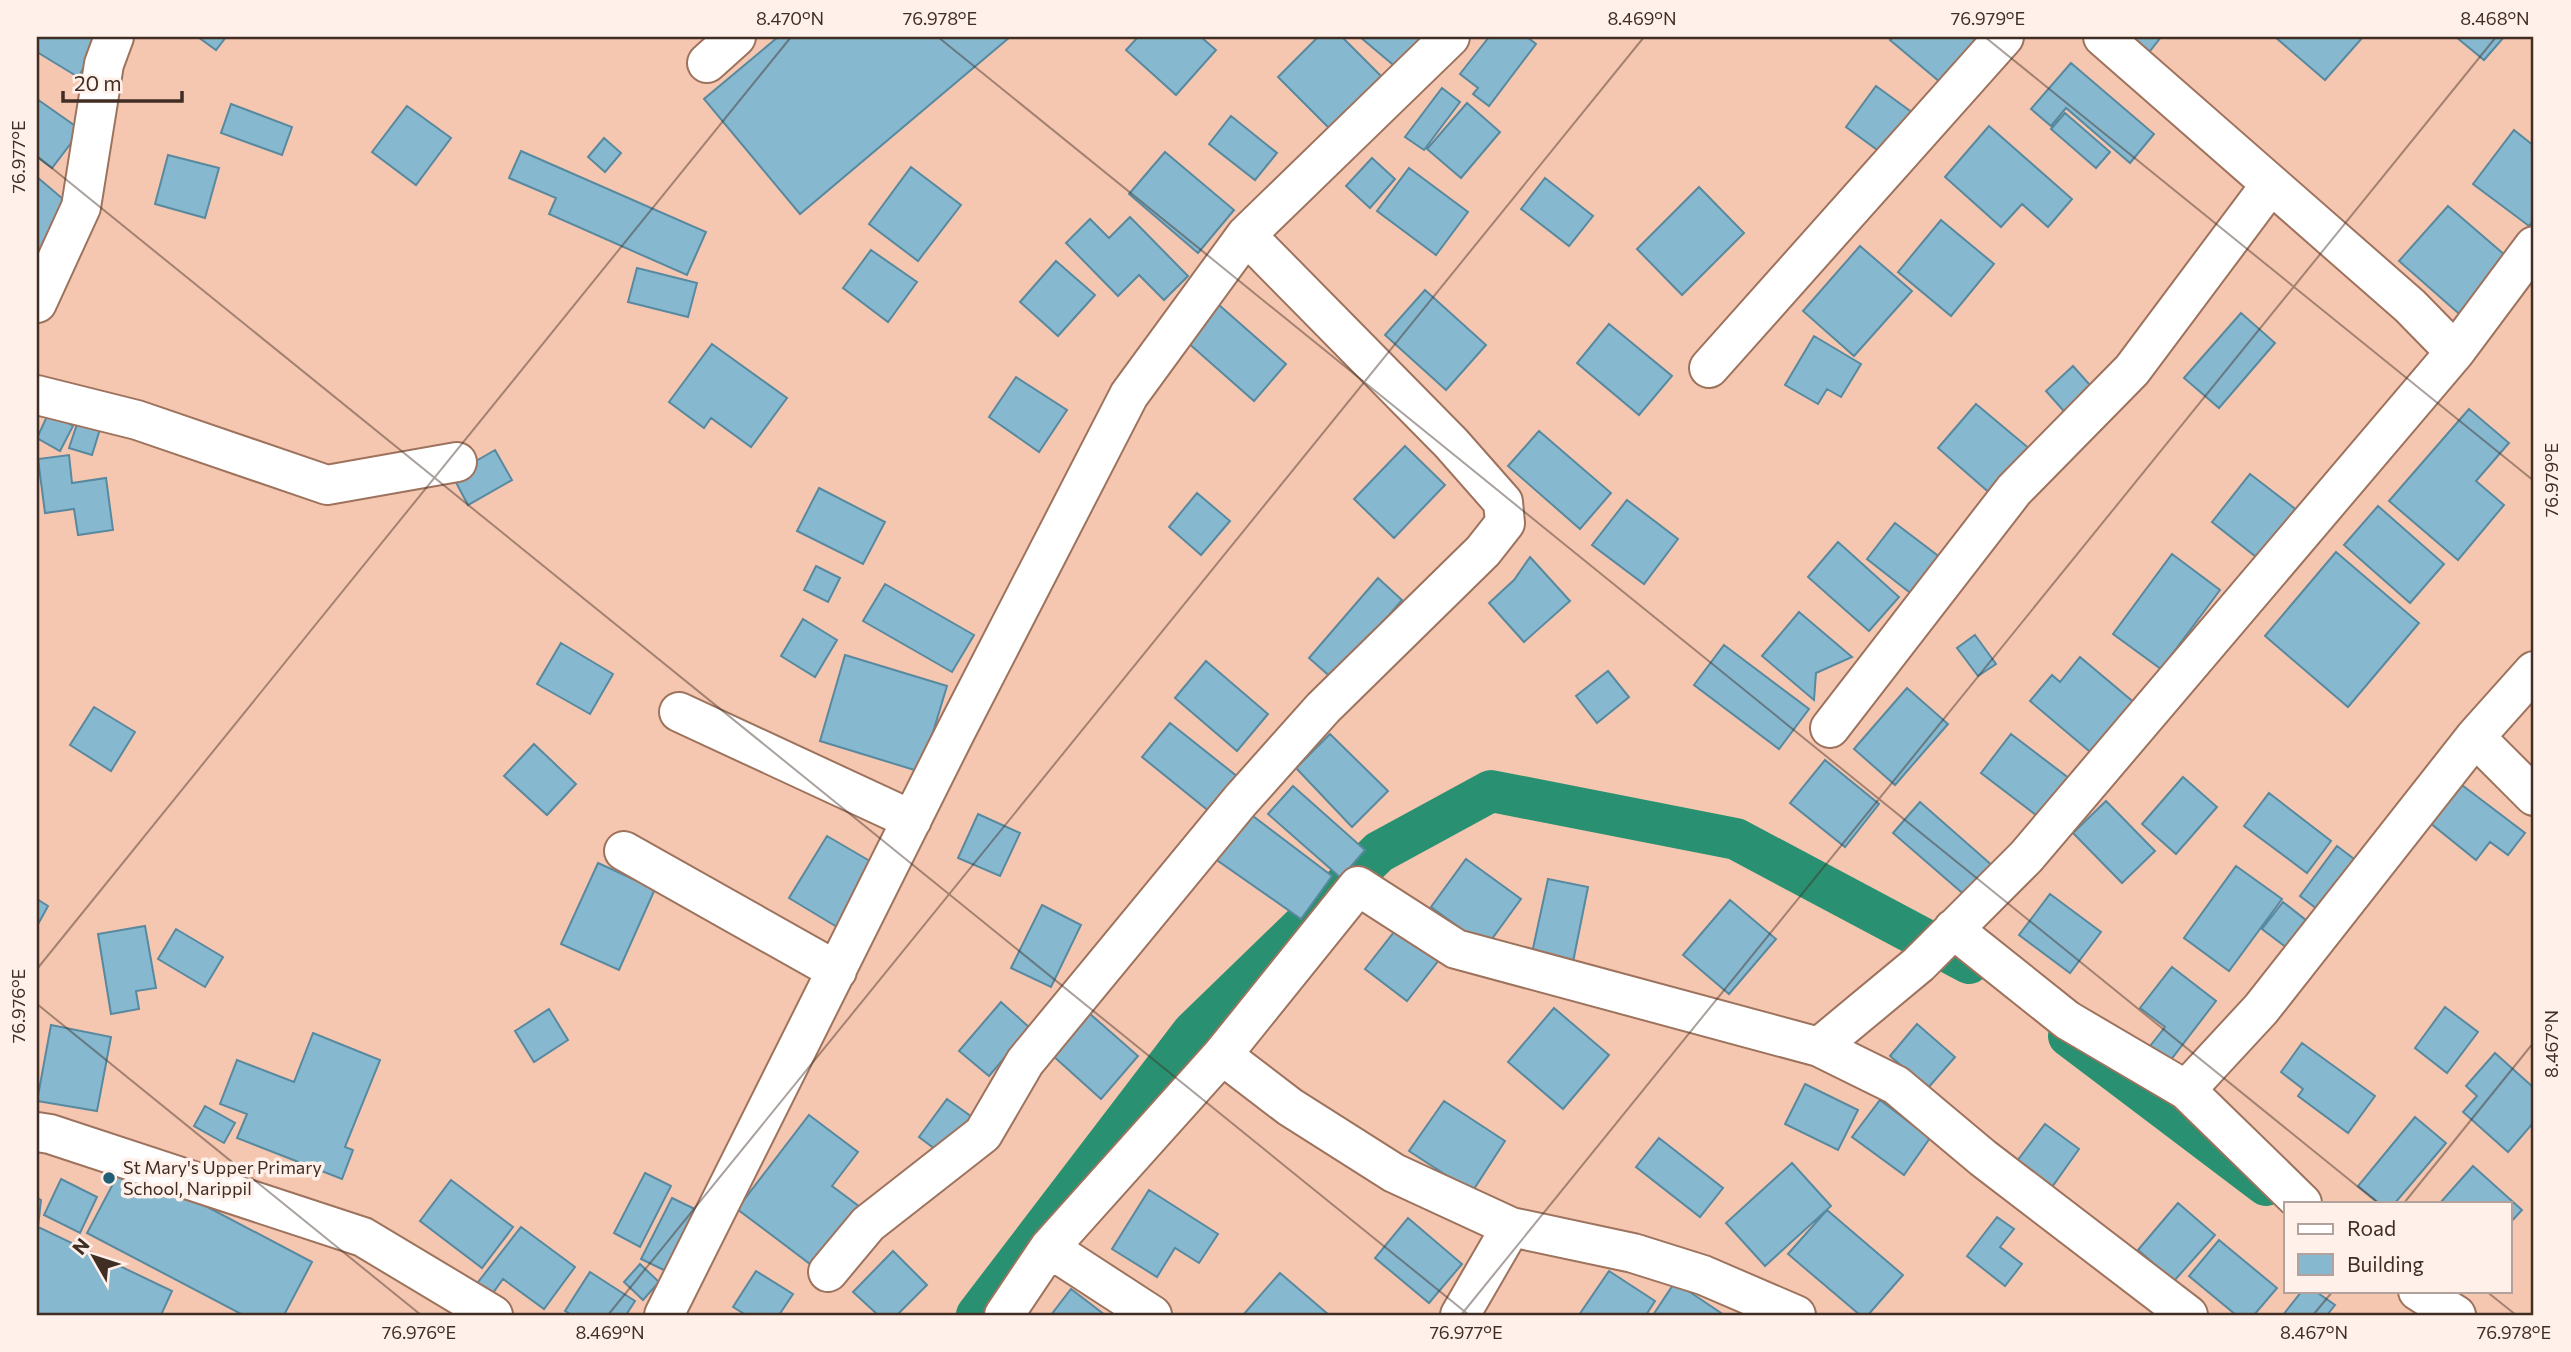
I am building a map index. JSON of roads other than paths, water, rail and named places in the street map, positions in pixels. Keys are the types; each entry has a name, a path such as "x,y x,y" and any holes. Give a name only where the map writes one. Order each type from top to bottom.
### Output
{"street":[{"path":"37,303 81,207 104,64 114,37"},
{"path":"708,62 736,37"},
{"path":"664,1315 1129,394 1246,235 1450,37"},
{"path":"1709,368 2004,37"},
{"path":"2103,37 2410,306 2455,352"},
{"path":"1830,728 2014,491 2132,370 2271,184"},
{"path":"828,1272 868,1224 983,1134 1025,1062 1240,801 1323,708 1483,551 1505,523 1503,502 1477,472 1415,405 1246,235"},
{"path":"1819,1048 1919,964 2026,857 2455,352 2534,246"},
{"path":"37,395 137,419 327,485 457,462"},
{"path":"2186,1090 2261,1009 2475,737 2534,671"},
{"path":"679,712 912,820"},
{"path":"2475,737 2534,796"},
{"path":"624,851 838,971"},
{"path":"1004,1315 1049,1248 1222,1055 1358,886 1456,949 1819,1048 1896,1085 2161,1308"},
{"path":"1953,929 2067,1020 2186,1090 2301,1202"},
{"path":"1222,1055 1290,1107 1394,1173 1511,1227 1633,1253 1703,1275 1796,1315"},
{"path":"37,1132 363,1237 493,1315"},
{"path":"1460,1315 1511,1227"},
{"path":"1049,1248 1152,1315"},
{"path":"2420,1292 2456,1315"}],"waterway":[{"path":"977,1315 1193,1032 1379,852 1491,791 1736,839 1969,963"},
{"path":"2069,1036 2266,1185"}],"place":[{"name":"St Mary's Upper Primary School, Narippil","path":"109,1178"}]}
